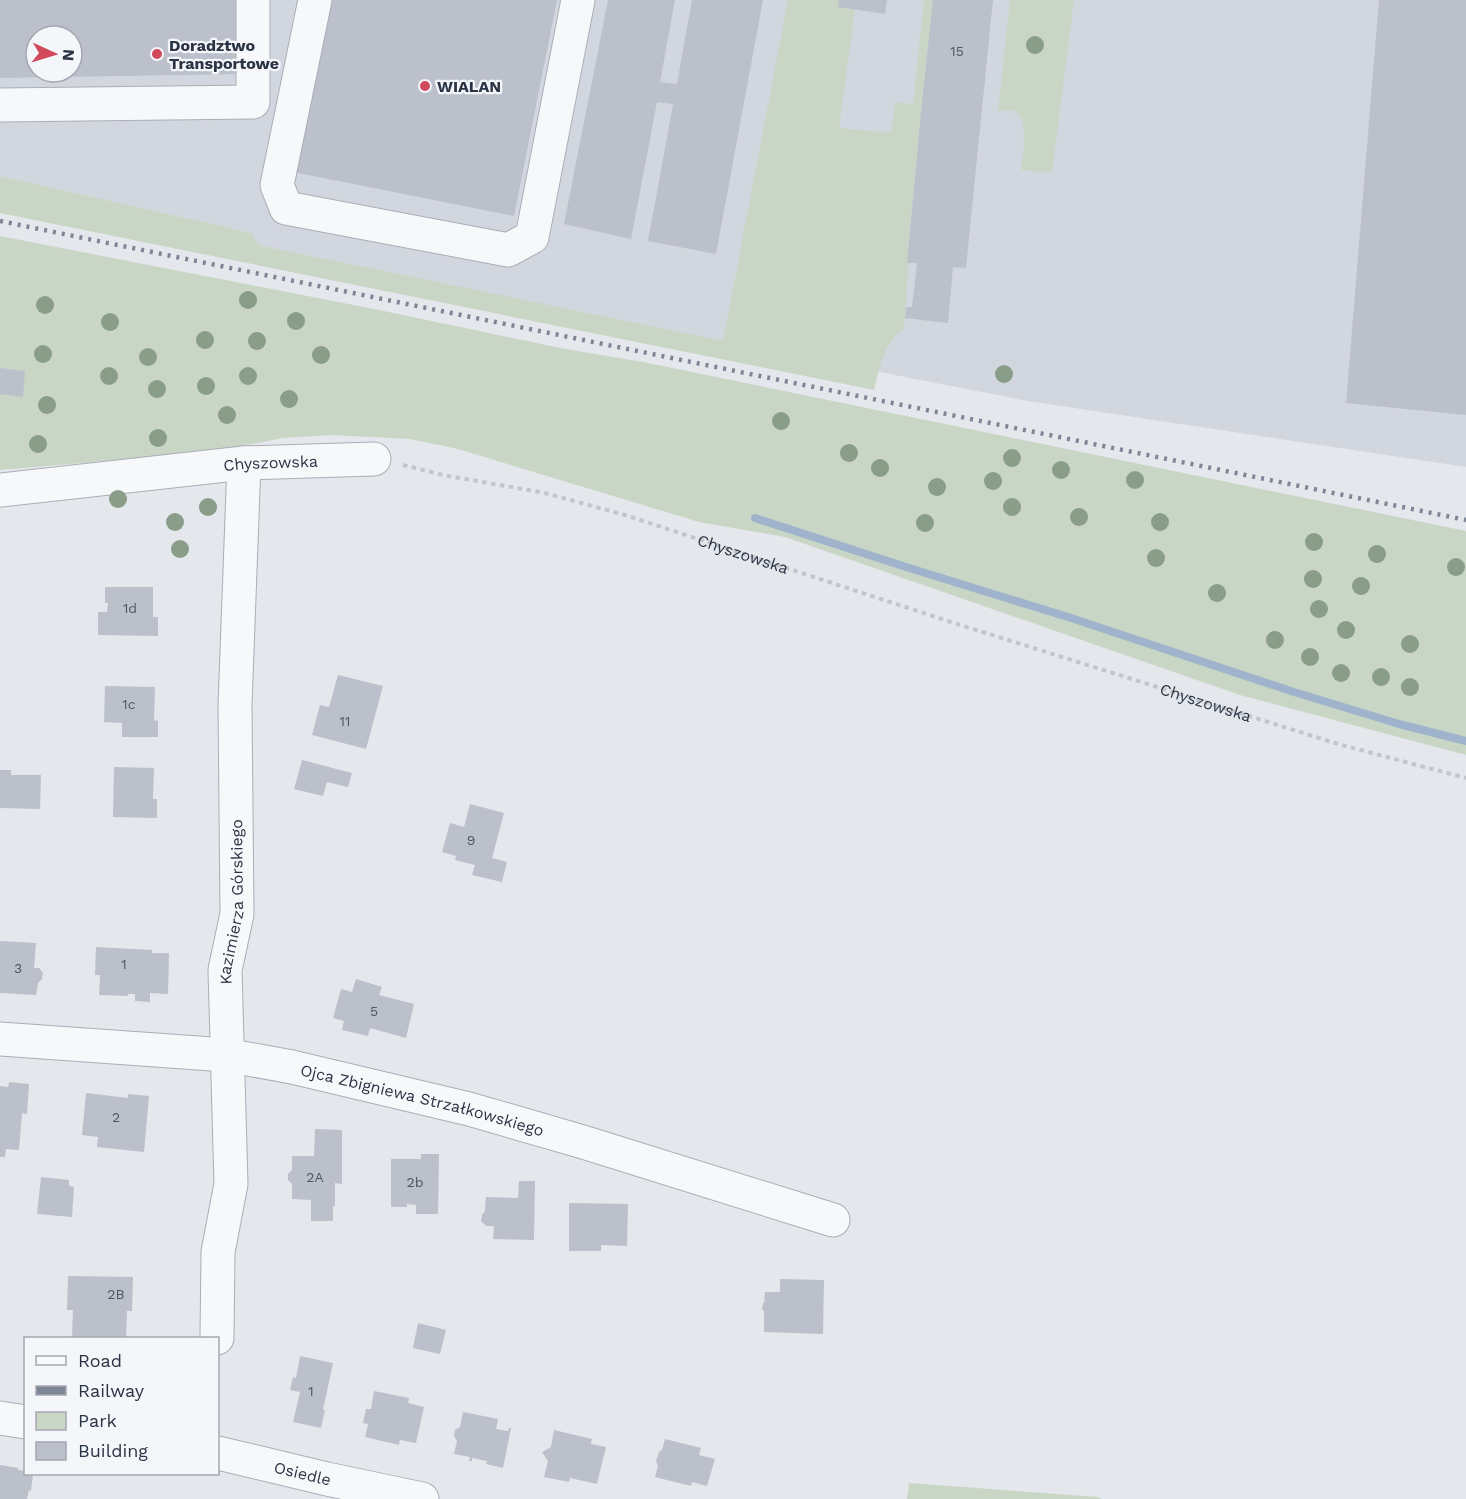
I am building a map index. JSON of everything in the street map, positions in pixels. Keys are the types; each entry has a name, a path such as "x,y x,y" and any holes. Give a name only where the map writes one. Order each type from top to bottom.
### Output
{"street":[{"path":"0,105 253,102 254,0"},
{"path":"315,0 277,185 286,208 508,250 532,237 578,0"},
{"name":"Chyszowska","path":"0,490 244,463 374,459"},
{"name":"Kazimierza Górskiego","path":"217,1337 218,1252 231,1184 225,970 237,914 235,705 244,463"},
{"name":"Ojca Zbigniewa Strzałkowskiego","path":"0,1039 226,1055 292,1067 469,1109 833,1220"},
{"path":"0,1418 24,1422"},
{"name":"Osiedle","path":"219,1453 423,1499"}],"path":[{"name":"Chyszowska","path":"374,459 545,492 625,515 1338,744 1466,778"}],"shaded area":[{"path":"0,0 1466,0 1466,467 1028,401 680,333 257,245 251,233 0,176"}],"green space":[{"path":"788,0 839,0 838,7 855,10 839,128 891,133 895,102 913,104 924,0 933,0 909,238 903,329 887,349 880,365 874,390 0,213 0,176 252,233 258,245 723,341"},
{"path":"1010,0 1074,0 1052,173 1021,170 1024,140 1022,120 1017,113 1009,110 998,112"},
{"path":"0,236 560,348 643,362 1466,531 1466,755 1240,695 785,537 699,522 458,449 410,439 332,435 283,438 211,452 0,470"},
{"path":"909,1483 1098,1497 1102,1499 907,1499"}],"building":[{"name":"Doradztwo Transportowe","path":"0,0 241,0 242,74 84,77 84,24 24,24 24,78 0,78"},
{"name":"WIALAN","path":"328,0 557,0 514,216 293,172"},
{"path":"608,0 675,0 660,82 677,84 692,0 763,0 716,254 648,241 673,104 657,102 631,239 564,224"},
{"path":"839,0 887,0 885,14 838,7"},
{"path":"933,0 993,0 966,268 953,267 948,323 905,318 906,307 912,307 917,263 907,263"},
{"path":"1379,0 1466,0 1466,415 1346,403"},
{"path":"0,368 25,371 23,397 0,394"},
{"path":"105,587 153,587 153,617 158,617 158,636 98,635 98,612 107,612"},
{"path":"338,675 383,686 366,749 312,735 320,705 329,707"},
{"path":"105,686 155,687 154,720 158,721 158,737 122,737 122,723 104,722"},
{"path":"302,760 352,773 348,787 327,782 323,796 294,789"},
{"path":"114,767 154,768 153,799 157,799 157,818 113,817"},
{"path":"0,770 11,770 11,775 41,775 40,809 0,808"},
{"path":"470,804 504,813 492,858 507,862 502,882 472,875 475,865 455,860 456,856 442,852 450,823 464,827"},
{"path":"0,941 36,943 34,968 39,968 43,973 36,995 0,993"},
{"path":"96,947 169,953 168,994 150,993 150,1002 135,1001 135,994 128,994 128,996 99,995 100,975 95,975"},
{"path":"356,979 382,987 379,995 414,1004 406,1038 370,1028 368,1036 342,1030 344,1021 333,1018 341,989 352,992"},
{"path":"9,1082 29,1084 27,1114 22,1113 19,1150 6,1149 5,1157 0,1157 0,1086 8,1087"},
{"path":"86,1093 128,1098 128,1094 149,1096 144,1152 97,1147 98,1137 82,1135"},
{"path":"315,1129 342,1130 342,1184 335,1183 333,1221 311,1221 311,1200 292,1199 292,1184 288,1180 288,1174 292,1170 292,1156 314,1156"},
{"path":"421,1154 439,1154 438,1214 416,1214 416,1205 391,1207 391,1159 421,1159"},
{"path":"41,1177 69,1180 69,1186 74,1187 72,1217 37,1214"},
{"path":"519,1181 535,1181 534,1240 493,1239 494,1226 486,1226 481,1221 485,1211 486,1197 518,1198"},
{"path":"569,1203 628,1204 627,1246 601,1245 601,1251 569,1251"},
{"path":"68,1276 133,1277 132,1311 127,1311 126,1337 72,1337 73,1310 67,1310"},
{"path":"780,1279 824,1280 823,1334 764,1332 764,1310 762,1310 765,1292 780,1292"},
{"path":"418,1323 446,1330 440,1354 413,1348"},
{"path":"300,1356 333,1363 321,1428 293,1422 300,1392 290,1390 293,1377 296,1378"},
{"path":"374,1391 409,1398 408,1403 424,1407 416,1443 400,1440 399,1445 365,1437 368,1424 363,1423 366,1409 371,1409"},
{"path":"463,1412 498,1419 496,1429 508,1431 511,1428 503,1468 486,1464 487,1461 472,1458 472,1461 469,1461 470,1457 454,1454 457,1441 454,1436 455,1430 460,1427"},
{"path":"554,1430 592,1439 591,1444 606,1447 597,1484 570,1478 569,1482 544,1477 548,1461 542,1452 551,1447"},
{"path":"665,1439 701,1448 699,1455 715,1459 707,1486 692,1482 691,1486 655,1477 658,1466 656,1461"},
{"path":"0,1465 18,1468 18,1470 24,1471 24,1475 33,1475 31,1491 29,1490 27,1499 0,1499"}],"waterway":[{"path":"755,518 1068,617 1294,692 1399,724 1466,741"}],"railway":[{"path":"0,221 1466,520"}],"place":[{"name":"Doradztwo Transportowe","path":"157,54"},
{"name":"WIALAN","path":"425,86"}]}
